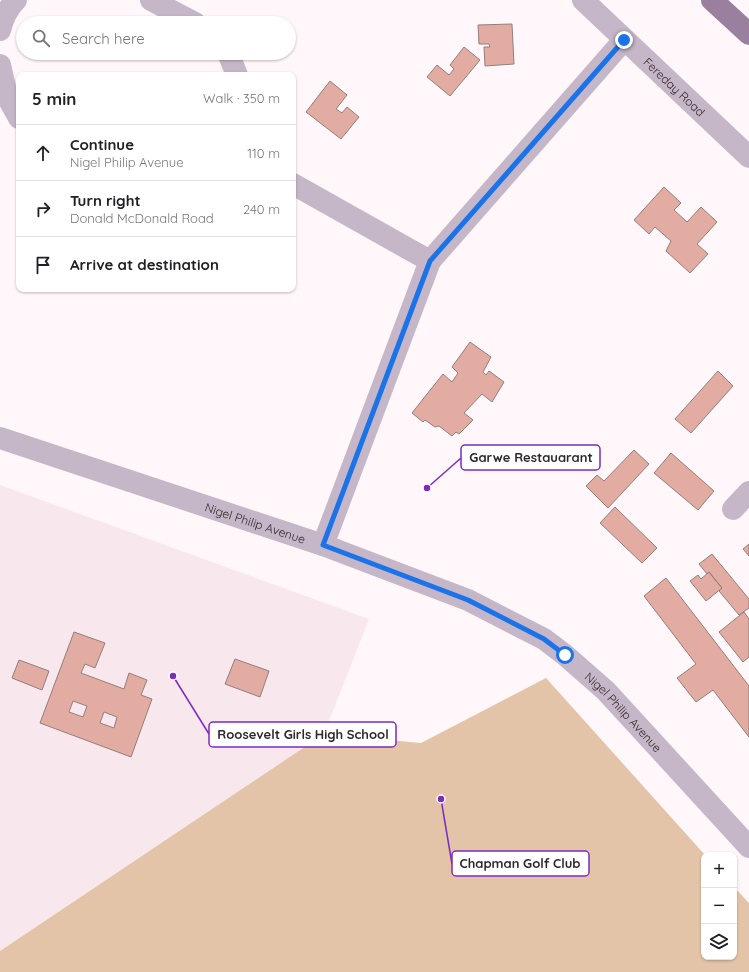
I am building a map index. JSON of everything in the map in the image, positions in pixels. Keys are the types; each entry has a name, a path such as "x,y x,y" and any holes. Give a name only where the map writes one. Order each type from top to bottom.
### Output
{"main road":[{"path":"712,0 749,34"}],"street":[{"path":"0,30 2,19 9,6 16,0"},
{"path":"151,0 182,16"},
{"name":"Fereday Road","path":"583,0 749,158"},
{"path":"323,545 430,261 624,40"},
{"path":"231,60 236,72"},
{"path":"0,65 7,96 16,112"},
{"path":"296,186 430,261"},
{"name":"Nigel Philip Avenue","path":"0,438 323,545 468,600 544,639 570,659 606,691 749,848"},
{"path":"733,509 749,492"}],"shaded area":[{"path":"0,485 369,619 324,734 0,951"},
{"path":"546,678 702,852 701,852 701,960 737,960 737,890 749,903 749,972 0,972 0,951 324,734 421,743"}],"building":[{"path":"512,24 514,64 485,66 484,47 490,47 489,44 479,44 478,25"},
{"path":"464,47 480,60 450,96 427,77 437,65 449,75 454,69 450,65"},
{"path":"330,81 347,95 336,109 342,113 347,107 359,117 341,139 306,112"},
{"path":"664,187 681,203 674,210 687,222 701,207 717,222 697,244 708,254 690,273 666,251 671,241 655,227 649,234 634,220"},
{"path":"470,342 491,357 483,372 486,375 489,371 504,382 492,402 482,394 464,413 473,420 459,434 456,432 452,436 439,426 435,427 425,420 423,422 412,413 443,374 452,382 458,373 452,367"},
{"path":"718,371 733,386 691,433 675,419"},
{"path":"634,450 649,464 608,508 586,486 597,475 604,481"},
{"path":"671,453 714,491 698,510 654,473"},
{"path":"615,507 657,548 642,563 600,523"},
{"path":"749,544 749,556 743,549"},
{"path":"712,554 749,599 749,608 739,615 719,591 722,588 709,572 707,574 699,564"},
{"path":"709,572 722,588 706,601 690,581 698,575 701,579"},
{"path":"666,578 749,686 749,737 713,690 696,702 677,678 696,664 644,596"},
{"path":"744,612 749,619 749,657 743,662 719,632"},
{"path":"74,632 105,643 95,668 85,664 81,673 124,689 129,673 147,680 141,695 152,699 131,757 40,723","holes":["73,701 87,706 83,717 69,712","104,712 117,717 114,728 100,723"]},
{"path":"235,659 269,671 260,697 225,684"},
{"path":"19,660 49,671 42,690 12,678"}],"place":[{"name":"Garwe Restauarant","path":"427,488"},
{"name":"Roosevelt Girls High School","path":"173,676"},
{"name":"Chapman Golf Club","path":"441,799"}],"route":[{"path":"565,655 544,639 468,600 323,545 430,261 624,40"}]}
